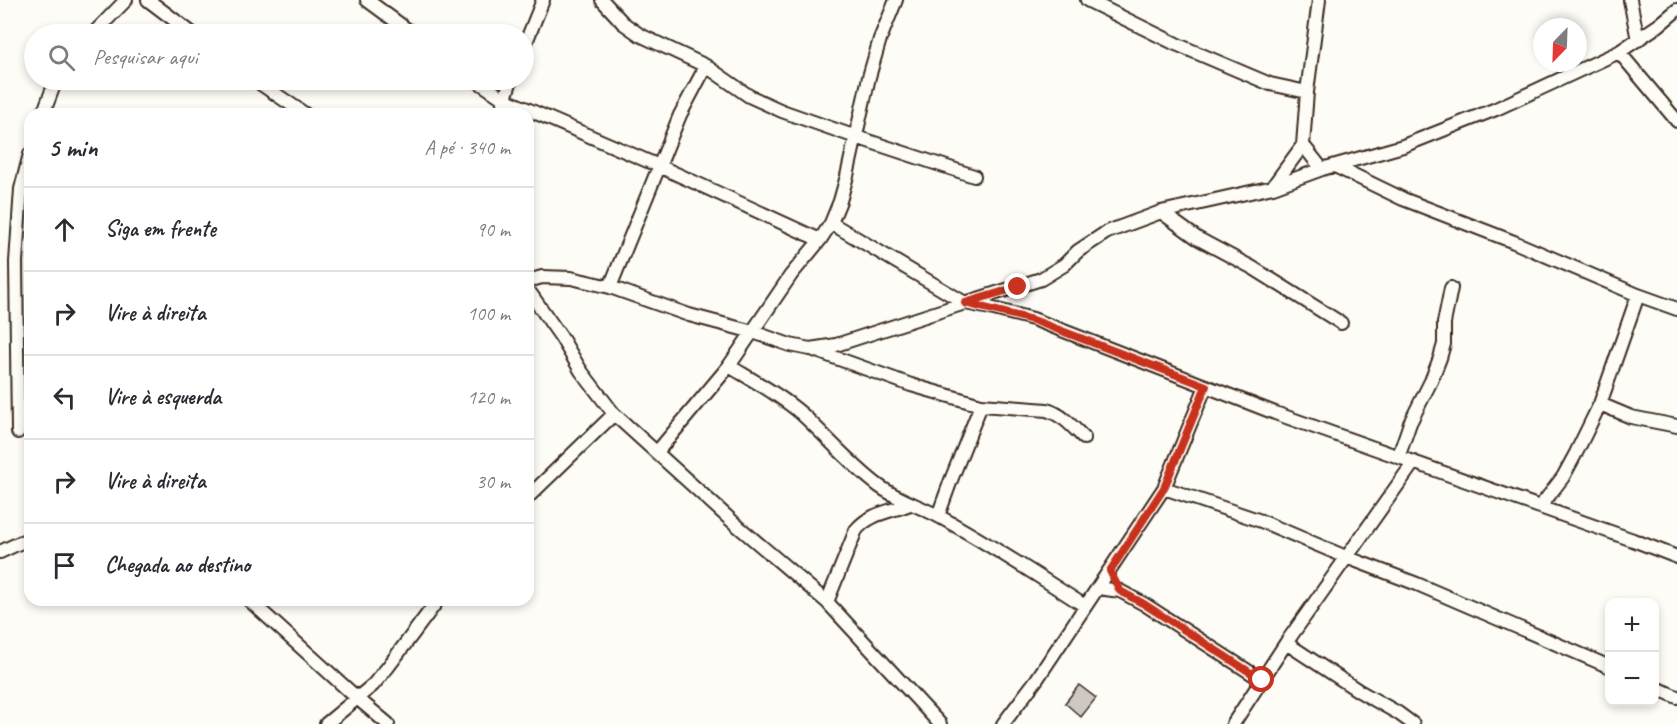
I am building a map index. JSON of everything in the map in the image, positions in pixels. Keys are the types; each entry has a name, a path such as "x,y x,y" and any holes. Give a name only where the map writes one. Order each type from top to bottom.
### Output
{"street":[{"path":"103,24 126,0"},
{"path":"148,0 180,24"},
{"path":"367,0 399,24"},
{"path":"533,24 543,0"},
{"path":"602,0 623,23 640,35 706,66 749,96 782,111 974,176"},
{"path":"657,452 729,366 791,275 831,223 848,176 880,39 896,0"},
{"path":"1087,0 1176,44 1244,74 1270,84 1307,92"},
{"path":"1273,187 1303,145 1307,92 1319,0"},
{"path":"1630,0 1638,40"},
{"path":"810,349 836,345 1041,279 1064,265 1078,251 1107,232 1161,212 1273,187 1403,147 1496,109 1619,52 1677,10"},
{"path":"1619,52 1677,122"},
{"path":"610,287 680,115 706,66"},
{"path":"45,108 52,90"},
{"path":"270,90 296,108"},
{"path":"491,90 525,108"},
{"path":"502,108 507,90"},
{"path":"534,112 820,240"},
{"path":"1303,145 1329,168 1677,309"},
{"path":"18,432 16,262 21,189 24,177"},
{"path":"1161,212 1197,238 1253,268 1341,322"},
{"path":"831,223 965,303 1033,320 1275,413 1398,455 1677,557"},
{"path":"534,279 542,277 571,278 610,287 689,315 810,349 911,385 981,405 1056,413 1084,438"},
{"path":"1398,455 1440,358 1444,344 1444,323 1450,288"},
{"path":"1540,507 1563,477 1600,404 1638,295"},
{"path":"534,299 581,371 614,414 733,522 827,602 940,724"},
{"path":"729,366 777,395 801,414 881,488 938,516 1085,606"},
{"path":"1003,724 1037,679 1164,488 1206,386"},
{"path":"1600,404 1631,417 1677,426"},
{"path":"938,516 981,405"},
{"path":"534,490 614,414"},
{"path":"1233,724 1286,643 1414,462"},
{"path":"1164,488 1261,521 1417,584 1605,665"},
{"path":"827,602 856,530 869,517 910,504"},
{"path":"0,552 24,541"},
{"path":"1110,571 1120,591"},
{"path":"1098,588 1120,591 1144,604 1262,680"},
{"path":"256,606 388,724"},
{"path":"326,724 373,685 434,606"},
{"path":"1286,643 1413,724"},
{"path":"1659,689 1677,697"}],"building":[{"path":"1079,685 1096,698 1081,717 1065,703"}],"route":[{"path":"1018,287 965,303 1033,320 1206,386 1164,488 1110,571 1120,591 1262,680"}]}
